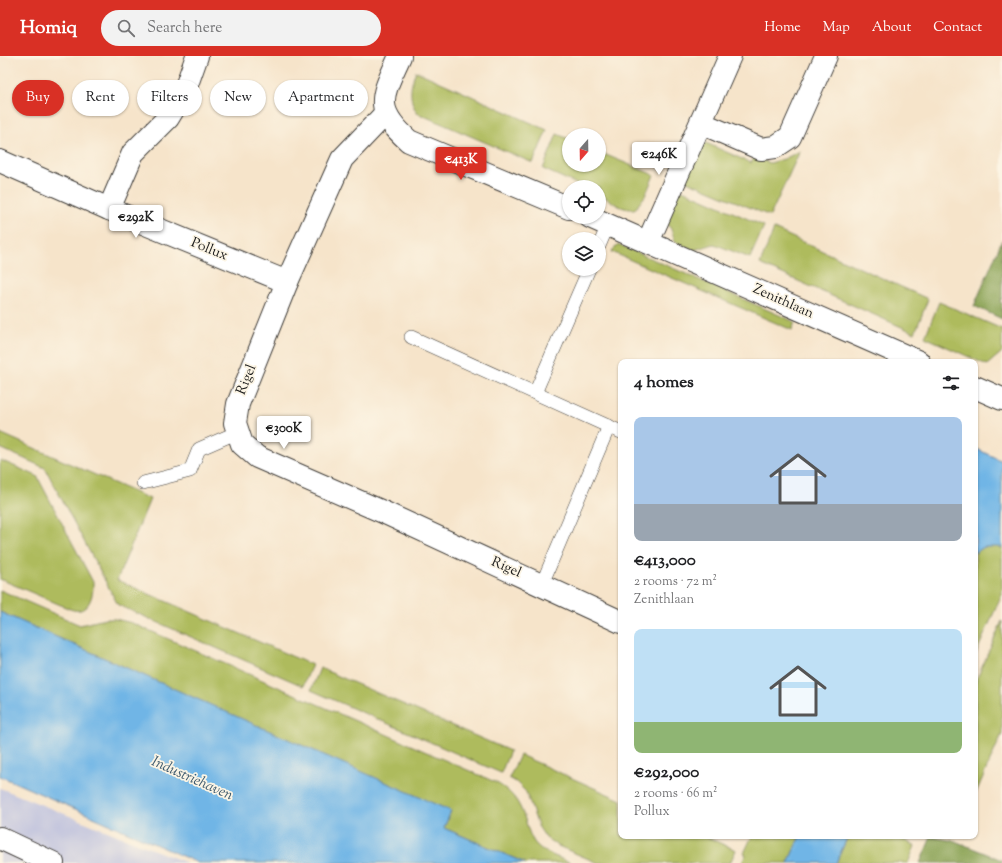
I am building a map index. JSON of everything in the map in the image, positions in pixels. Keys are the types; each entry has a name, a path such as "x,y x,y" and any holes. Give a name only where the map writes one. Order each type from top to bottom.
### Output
{"street":[{"path":"109,209 133,153 168,118 185,90 197,56"},
{"path":"400,56 384,94 385,114 395,129 409,141 562,205"},
{"path":"648,242 730,56"},
{"path":"701,123 761,149 775,148 790,137 826,56"},
{"name":"Rigel","path":"385,114 342,160 287,282 238,404 235,423 242,444 257,457 542,584 618,621"},
{"name":"Pollux","path":"0,161 109,209 287,282"},
{"name":"Zenithlaan","path":"606,224 912,359"},
{"path":"978,388 1002,399"},
{"path":"0,838 53,863"}],"lane":[{"path":"535,393 586,276"},
{"path":"411,337 615,429 542,584"},
{"path":"144,483 190,471 199,449 238,432"}],"shaded area":[{"path":"0,788 187,863 0,863"}],"green space":[{"path":"416,71 547,130 533,163 417,113 411,97 411,87"},
{"path":"557,134 562,136 562,172 606,172 606,155 654,175 645,196 635,209 629,209 620,207 606,198 606,180 567,180 543,169"},
{"path":"706,143 751,163 754,158 770,163 784,159 800,151 770,216 682,179 700,147"},
{"path":"680,189 764,226 750,258 714,244 694,250 675,242 671,229 664,221"},
{"path":"774,229 928,299 915,333 760,264"},
{"path":"1002,240 1002,297 1000,302 1002,303 1002,319 974,306"},
{"path":"618,244 795,322 792,330 612,252"},
{"path":"939,302 1002,329 1002,352 987,365 978,361 978,359 974,359 925,337"},
{"path":"0,433 150,499 117,580 312,665 303,686 118,605 45,468 0,448"},
{"path":"0,460 37,476 93,582 91,599 89,603 81,610 70,609 0,579"},
{"path":"984,547 1002,547 1002,594 978,649 978,551"},
{"path":"0,590 80,625 105,619 115,619 132,623 495,782 507,790 518,803 531,837 537,846 552,855 572,863 525,863 444,828 450,811 0,612"},
{"path":"1002,621 1002,734 978,788 978,676"},
{"path":"320,668 510,751 501,773 311,690"},
{"path":"520,755 618,799 618,839 711,839 736,850 730,863 598,863 558,846 546,838 538,826 526,792 516,782 509,778"},
{"path":"751,839 799,839 788,863 742,863 746,854 744,853"},
{"path":"847,839 902,839 915,846 908,863 836,863"},
{"path":"930,839 955,841 1002,860 1002,863 920,863"}],"water":[{"path":"978,449 1002,461 1002,547 984,547 978,551"},
{"name":"Industriehaven","path":"0,612 451,811 444,828 525,863 198,863 0,776"},
{"path":"799,839 847,839 836,863 788,863"}]}
